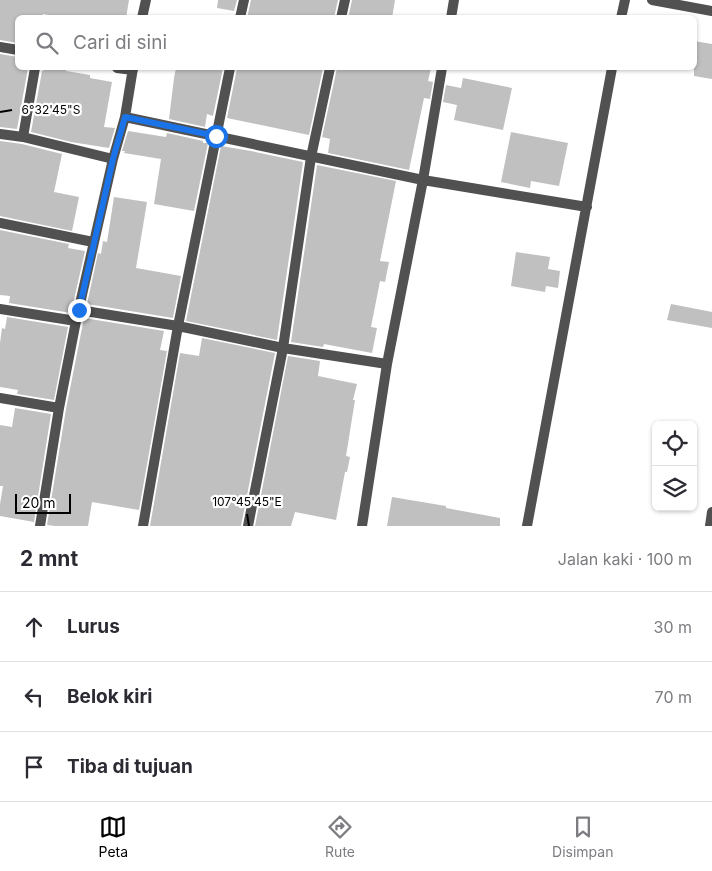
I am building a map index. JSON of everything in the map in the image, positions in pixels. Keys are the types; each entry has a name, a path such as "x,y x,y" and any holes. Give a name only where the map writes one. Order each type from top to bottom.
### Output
{"street":[{"path":"143,15 146,0"},
{"path":"241,15 244,0"},
{"path":"342,15 345,0"},
{"path":"452,15 454,0"},
{"path":"622,15 625,0"},
{"path":"652,0 712,12"},
{"path":"0,47 15,50"},
{"path":"23,137 35,70"},
{"path":"40,526 59,408 76,321 93,242 125,117 133,70"},
{"path":"143,526 178,326 230,70"},
{"path":"248,526 282,348 311,157 330,70"},
{"path":"362,526 387,364 423,180 442,70"},
{"path":"527,526 612,70"},
{"path":"125,117 423,180 587,208"},
{"path":"0,134 23,137 113,159"},
{"path":"0,223 93,242"},
{"path":"0,309 76,321"},
{"path":"79,310 178,326 282,348 387,364"},
{"path":"0,398 59,408"},
{"path":"710,526 712,512"}],"building":[{"path":"0,0 129,0 126,15 15,15 15,42 0,40"},
{"path":"218,0 237,0 234,11 217,8"},
{"path":"251,0 338,0 335,15 248,15"},
{"path":"352,0 395,0 392,15 349,15"},
{"path":"697,42 712,44 712,79 694,76 694,70 697,70"},
{"path":"0,54 15,56 15,70 28,70 17,129 0,127"},
{"path":"66,70 90,75 90,78 112,82 104,127 115,128 109,148 71,142 31,132 43,71"},
{"path":"176,70 223,70 213,116 207,114 205,127 169,119"},
{"path":"237,70 323,70 309,135 227,118"},
{"path":"337,70 431,70 428,81 433,82 430,99 424,98 409,170 328,153 330,139 322,137"},
{"path":"463,78 512,88 503,130 454,120 457,105 443,102 446,85 461,88"},
{"path":"128,131 166,137 167,133 208,143 194,211 154,204 161,159 124,153 125,151 122,151"},
{"path":"511,132 568,143 559,186 531,181 530,188 501,182"},
{"path":"0,141 22,144 62,154 54,192 79,197 72,231 0,216"},
{"path":"221,146 303,162 277,340 186,321"},
{"path":"317,165 396,181 380,261 389,262 385,282 380,281 371,327 377,328 372,353 324,344 323,347 291,342"},
{"path":"114,197 147,202 136,268 181,276 173,318 87,304 98,253 101,254 103,241 107,242"},
{"path":"0,230 69,244 68,248 85,251 71,313 9,303 10,296 0,295"},
{"path":"516,252 550,257 548,269 560,271 558,288 546,286 545,292 511,286"},
{"path":"671,304 712,312 712,328 667,320"},
{"path":"7,317 68,327 54,400 17,394 18,390 0,387 0,343 2,328 5,329"},
{"path":"84,318 164,331 160,350 167,351 139,510 92,502 88,526 47,525 66,409"},
{"path":"202,338 275,353 241,526 150,526 180,353 199,356"},
{"path":"288,356 320,361 318,376 357,384 353,400 355,400 346,456 350,457 347,472 345,472 336,520 295,512 291,526 255,526"},
{"path":"15,408 51,414 34,522 0,516 3,486 0,486 0,425 12,427"},
{"path":"392,497 500,518 500,526 387,526"}],"route":[{"path":"79,310 93,242 125,117 216,136"}]}
